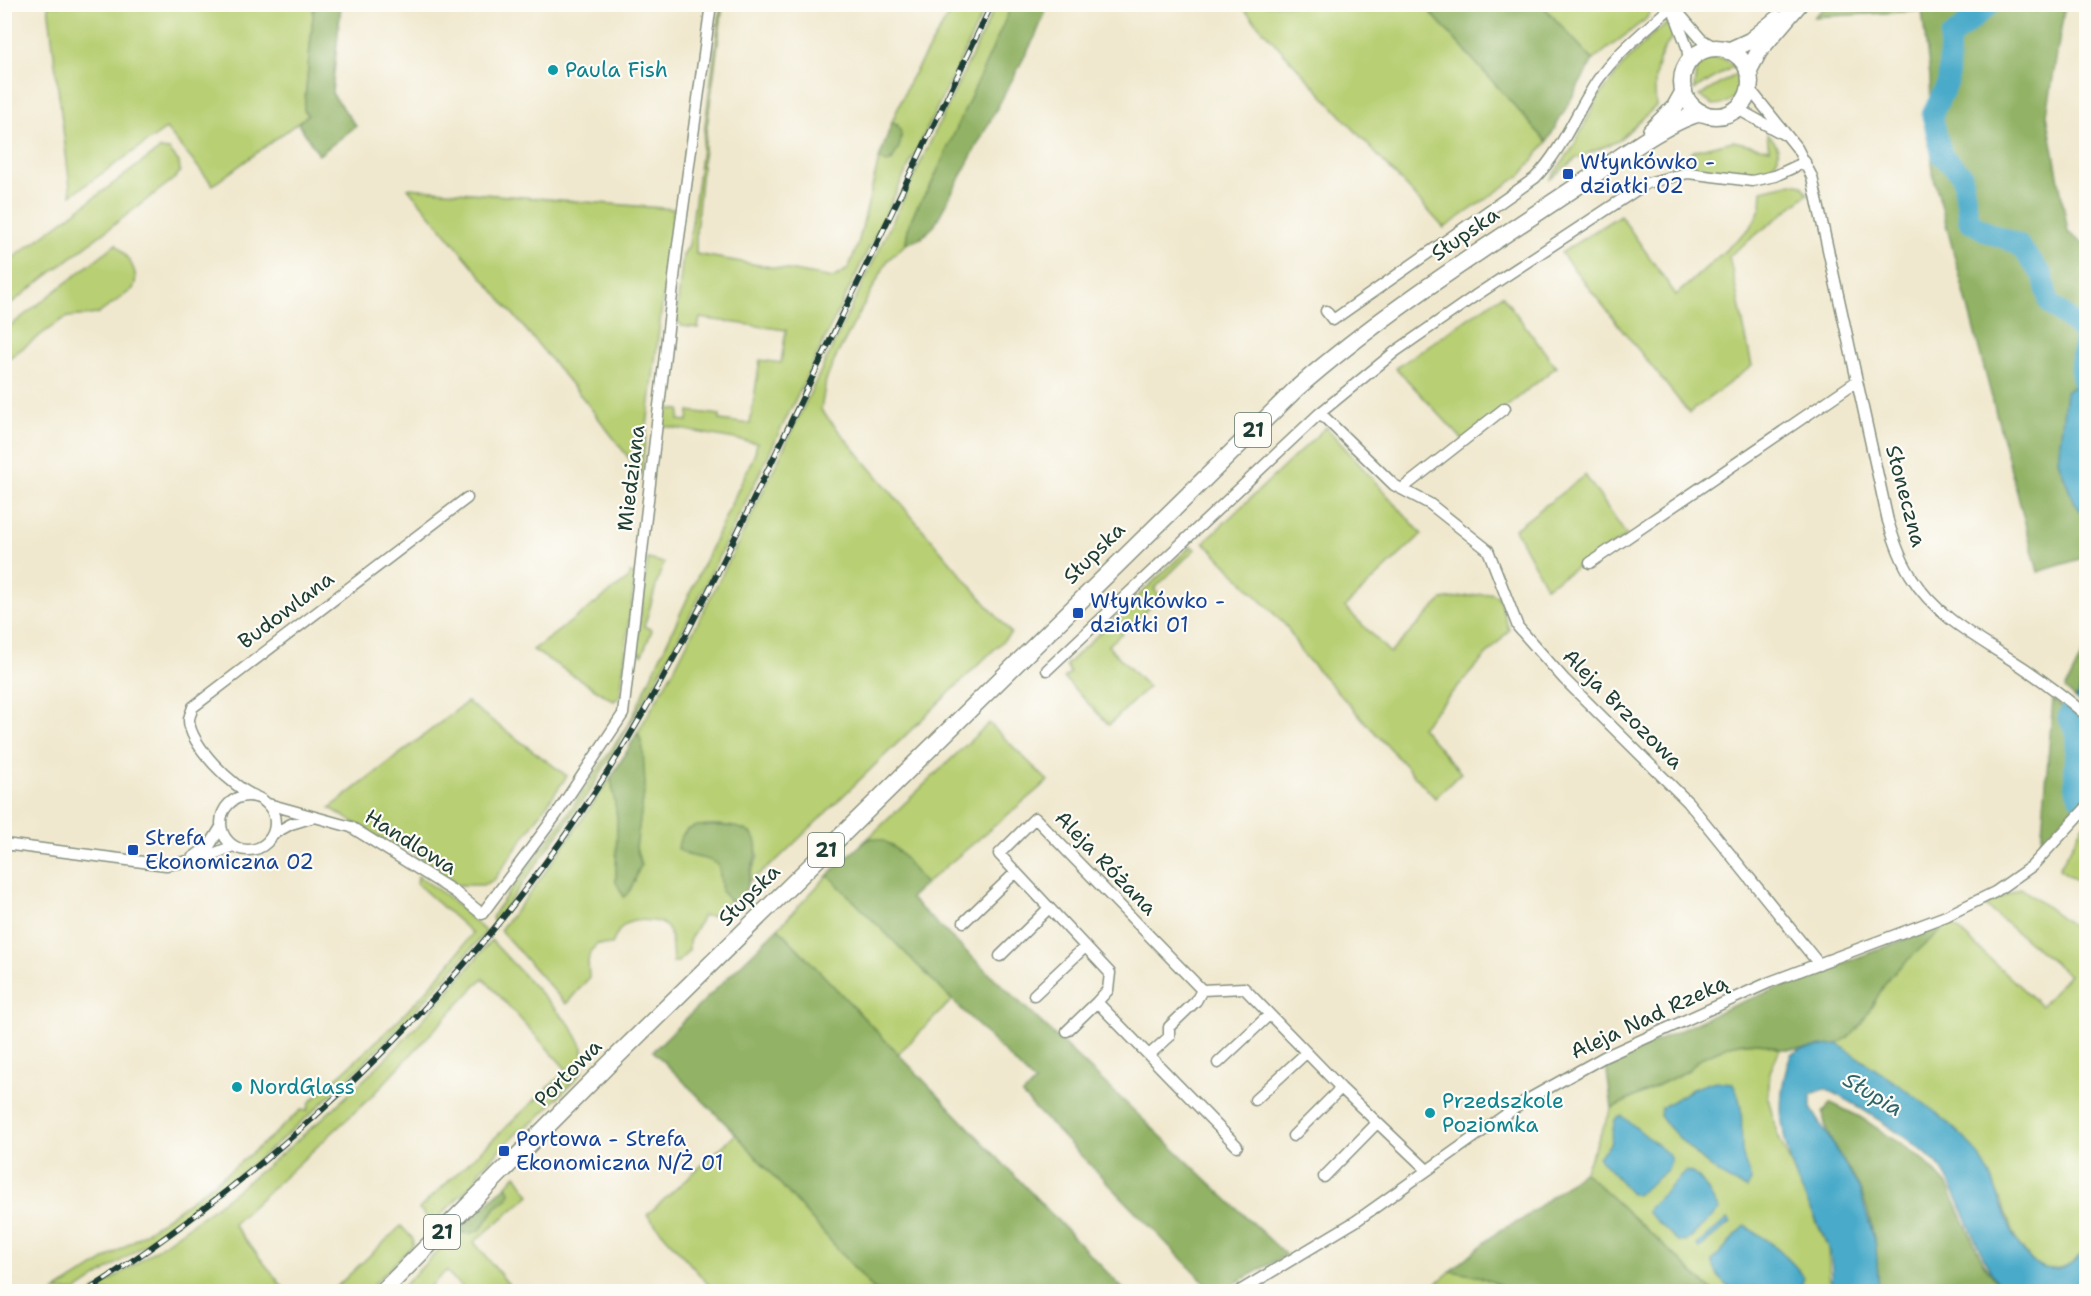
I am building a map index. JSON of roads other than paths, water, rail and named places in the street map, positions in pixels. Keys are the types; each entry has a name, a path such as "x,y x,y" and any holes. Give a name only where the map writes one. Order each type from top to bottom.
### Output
{"main road":[{"path":"1689,62 1700,52 1750,41 1797,4"},
{"path":"1734,111 1744,101 1748,80 1759,51 1797,4"},
{"path":"1722,49 1742,60 1748,80"},
{"name":"21","path":"1684,91 1683,74 1689,62"},
{"path":"1684,91 1688,102 1703,113"},
{"name":"Słupska","path":"1630,151 1671,112 1684,91"},
{"name":"21","path":"1703,113 1717,115 1734,111"},
{"name":"Słupska","path":"634,1040 1296,388 1387,315 1630,151 1686,118 1703,113"},
{"name":"Portowa","path":"382,1292 634,1040"}],"street":[{"name":"Miedziana","path":"482,914 556,815 623,714 677,252 711,4"},
{"path":"1671,5 1701,39 1722,49"},
{"path":"1671,5 1687,47 1689,62"},
{"path":"1326,311 1332,320 1534,178 1559,150 1604,72 1630,43 1671,5"},
{"name":"Słoneczna","path":"1748,80 1805,162 1819,197 1888,521 1898,551 1912,578 1940,611 1959,627 2056,690 2086,715"},
{"name":"Słoneczna","path":"1734,111 1750,115 1788,137"},
{"path":"1047,670 1320,412 1396,351 1636,188 1662,178 1688,173 1737,180 1763,179 1805,162"},
{"path":"1590,563 1857,381"},
{"path":"1402,488 1505,408"},
{"name":"Aleja Brzozowa","path":"1320,412 1383,477 1430,504 1488,550 1518,627 1564,679 1688,802 1819,964"},
{"name":"Budowlana","path":"223,776 192,733 189,720 193,707 467,498"},
{"name":"Handlowa","path":"223,776 235,787 268,804 351,827 455,892 482,914"},
{"path":"187,862 210,845 221,827 227,795 223,776"},
{"path":"225,808 238,797 255,796"},
{"path":"268,804 274,818 273,834"},
{"name":"Aleja Nad Rzeką","path":"1238,1292 1356,1221 1426,1169 1525,1101 1604,1057 1770,982 1946,916 1995,892 2032,867 2084,811"},
{"path":"221,827 225,838 233,846 248,850 263,846 273,834 291,824 314,817"},
{"name":"Aleja Różana","path":"1067,1031 1108,990 1110,973 999,854 1035,818 1202,990"},
{"path":"4,844 155,864 187,862 233,846"},
{"path":"964,922 1016,872"},
{"path":"1000,956 1049,908"},
{"path":"1034,995 1085,947"},
{"path":"1149,1055 1169,1037 1169,1027 1196,1001 1202,990 1244,988 1341,1088 1426,1169"},
{"path":"1097,1002 1237,1146"},
{"path":"1218,1063 1269,1015"},
{"path":"1255,1100 1306,1053"},
{"path":"1293,1136 1341,1088"},
{"path":"1324,1177 1377,1123"}],"water":[{"path":"2086,380 2086,520 2072,498 2058,460 2066,391"},
{"path":"2086,669 2086,708 2076,699"},
{"name":"Słupia","path":"1838,1044 1917,1098 1947,1122 1977,1153 1994,1185 2014,1236 2028,1257 2036,1264 2051,1269 2064,1267 2086,1248 2086,1291 2003,1291 1986,1262 1944,1173 1924,1152 1908,1140 1825,1089 1811,1094 1811,1108 1859,1188 1876,1246 1879,1291 1830,1291 1831,1261 1822,1231 1801,1189 1790,1159 1783,1129 1781,1100 1791,1054 1803,1049"},
{"path":"1715,1081 1732,1083 1739,1099 1742,1115 1742,1153 1751,1181 1747,1188 1736,1184 1712,1168 1677,1136 1660,1116 1661,1108 1692,1089"},
{"path":"1622,1116 1668,1154 1671,1160 1668,1169 1637,1195 1631,1193 1598,1157 1610,1144 1615,1119"},
{"path":"1686,1171 1697,1176 1719,1210 1686,1242 1678,1241 1648,1213 1649,1208"},
{"path":"1727,1219 1730,1223 1700,1248 1697,1245"},
{"path":"1745,1226 1777,1249 1798,1269 1804,1277 1800,1290 1733,1291 1718,1276 1712,1261"}],"waterway":[{"path":"1991,4 1950,38 1948,82 1932,115 1942,156 1962,174 1969,221 1987,232 2018,244 2043,276 2049,303 2084,333 2080,372 2086,390"},
{"path":"2069,714 2068,718 2074,727 2076,738 2075,785 2079,796 2086,804"}],"railway":[{"path":"86,1292 156,1244 224,1193 351,1083 411,1023 467,961 521,895 571,827 660,684 712,584 992,4"}],"place":[{"name":"Paula Fish","path":"553,70"},
{"name":"Włynkówko - działki 02","path":"1568,174"},
{"name":"Włynkówko - działki 01","path":"1078,613"},
{"name":"Strefa Ekonomiczna 02","path":"133,850"},
{"name":"NordGlass","path":"237,1087"},
{"name":"Przedszkole Poziomka","path":"1430,1113"},
{"name":"Portowa - Strefa Ekonomiczna N/Ż 01","path":"504,1151"}]}
